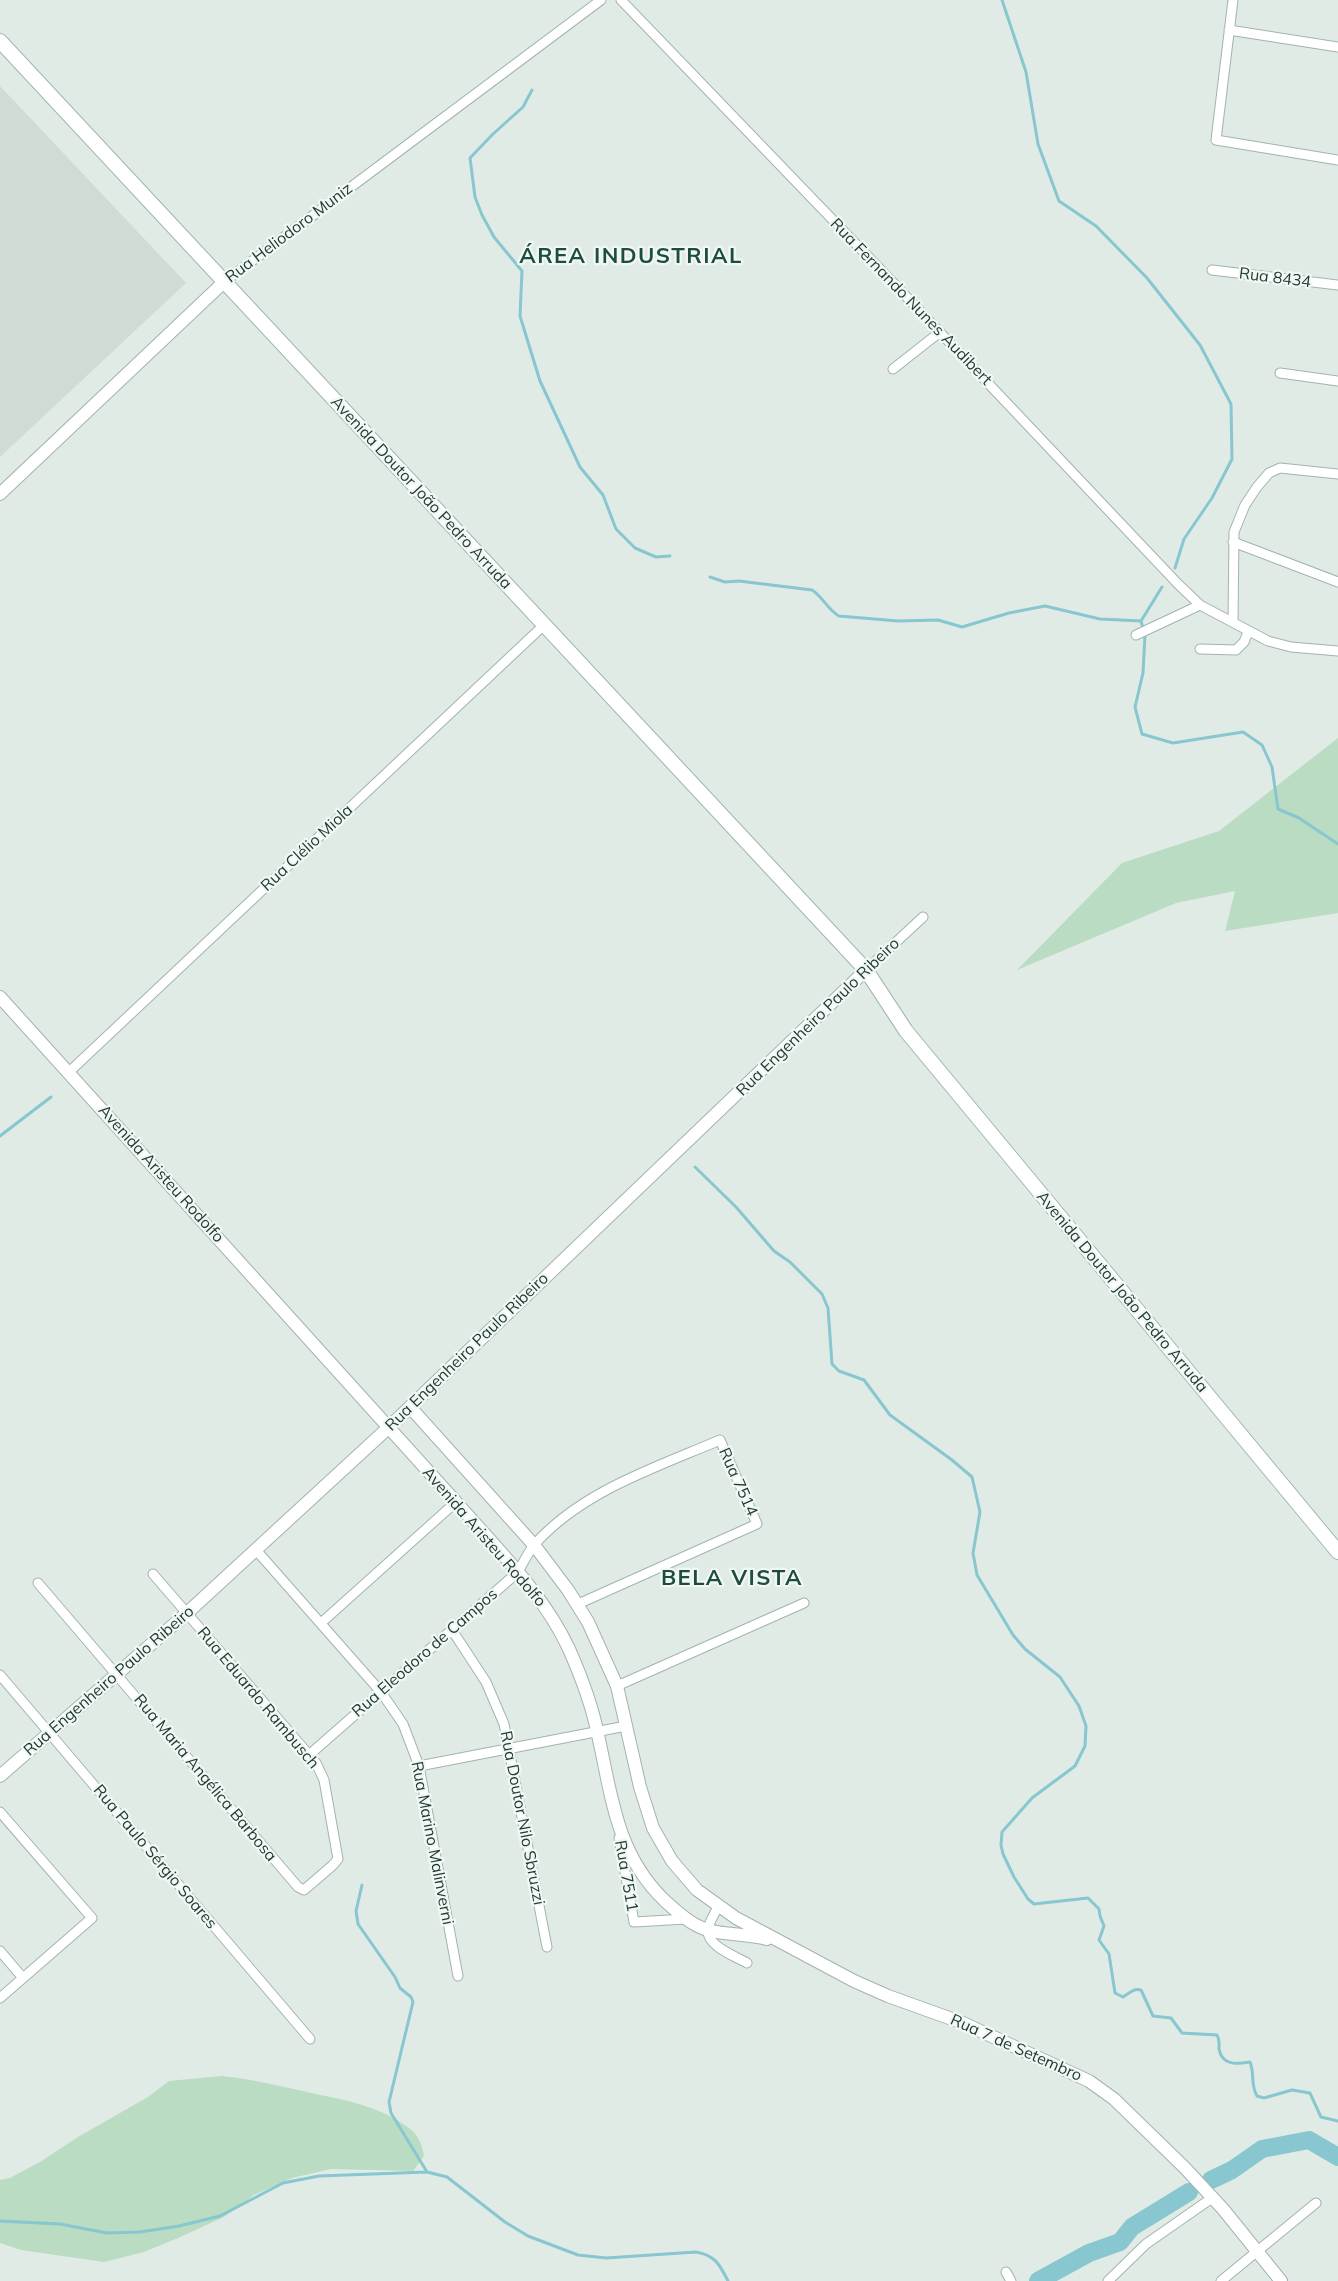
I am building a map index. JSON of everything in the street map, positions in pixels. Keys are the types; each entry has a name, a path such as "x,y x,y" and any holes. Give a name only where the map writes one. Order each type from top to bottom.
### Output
{"main road":[{"name":"Avenida Doutor João Pedro Arruda","path":"0,41 842,945 855,970 866,970 867,983 872,996 906,1031 1338,1552"}],"street":[{"name":"Rua Heliodoro Muniz","path":"0,494 224,282 601,0"},
{"name":"Rua Fernando Nunes Audibert","path":"621,0 1200,605"},
{"path":"1233,0 1216,140 1338,160"},
{"path":"1229,30 1338,47"},
{"name":"Rua 8434","path":"1212,270 1338,285"},
{"path":"893,369 940,332"},
{"path":"1280,373 1338,381"},
{"path":"1233,622 1233,542 1236,526 1257,486 1269,473 1280,468 1338,474"},
{"path":"1233,542 1338,582"},
{"path":"1136,635 1200,605 1248,632 1278,644 1338,651"},
{"name":"Rua Clélio Miola","path":"69,1071 544,625"},
{"path":"1200,650 1236,650 1244,642 1248,632"},
{"name":"Rua Engenheiro Paulo Ribeiro","path":"0,1776 187,1614 388,1428 923,917"},
{"name":"Avenida Aristeu Rodolfo","path":"0,997 456,1502 518,1572 546,1608 562,1634 578,1672 598,1732 615,1815 633,1860 660,1895 687,1919 708,1930 755,1936 788,1946"},
{"name":"Avenida Aristeu Rodolfo","path":"410,1407 534,1545 578,1604 597,1638 617,1686 647,1812 672,1861 684,1876 718,1907 788,1946"},
{"name":"Rua Eleodoro de Campos","path":"309,1755 518,1572 534,1545 554,1526 598,1495 625,1481 720,1440"},
{"name":"Rua 7514","path":"578,1604 757,1524 720,1440"},
{"path":"321,1623 456,1502"},
{"name":"Rua Marino Malinverni","path":"256,1550 381,1692 403,1724 419,1766 458,1976"},
{"name":"Rua Eduardo Rambusch","path":"153,1574 320,1770 324,1780 338,1858 333,1865 302,1890"},
{"name":"Rua Maria Angélica Barbosa","path":"38,1583 302,1890"},
{"path":"617,1686 804,1603"},
{"name":"Rua Doutor Nilo Sbruzzi","path":"452,1630 471,1657 496,1702 510,1749 547,1947"},
{"name":"Rua Paulo Sérgio Soares","path":"0,1675 310,2039"},
{"path":"419,1766 626,1726"},
{"path":"0,1812 92,1918 0,1998"},
{"name":"Rua 7511","path":"615,1815 634,1922 687,1919"},
{"path":"718,1907 708,1930 714,1943 747,1963"},
{"name":"Rua 7 de Setembro","path":"788,1946 872,1990 963,2023 1089,2081 1128,2111 1212,2198 1281,2281"},
{"path":"0,1951 23,1978"},
{"path":"1107,2281 1146,2244 1212,2198"},
{"path":"1221,2281 1316,2203"}],"shaded area":[{"path":"0,86 186,283 0,457"}],"green space":[{"path":"1338,738 1338,913 1225,931 1235,891 1176,903 1017,970 1122,863 1219,831"},
{"path":"222,2076 340,2099 382,2112 414,2132 421,2143 424,2156 413,2171 331,2169 292,2178 254,2195 224,2217 178,2238 144,2252 104,2262 21,2250 0,2243 0,2180 10,2178 40,2162 78,2137 148,2097 169,2081"}],"waterway":[{"path":"1002,0 1026,72 1038,144 1059,201 1096,226 1147,278 1200,345 1231,404 1232,459 1212,498 1184,539 1175,568"},
{"path":"532,90 523,107 470,158 475,197 494,237 522,271 520,316 540,381 580,467 603,495 616,529 635,548 656,557 670,556"},
{"path":"710,577 725,582 739,581 812,590 839,616 898,621 938,620 962,627 1009,613 1045,606 1100,619 1141,621"},
{"path":"1162,587 1141,621 1145,635 1143,673 1135,707 1142,734 1173,743 1243,732 1262,745 1272,767 1278,809 1299,818 1338,844"},
{"path":"0,1136 51,1097"},
{"path":"695,1167 736,1207 774,1251 790,1262 822,1294 828,1308 832,1364 839,1371 864,1380 890,1415 972,1477 980,1512 973,1553 977,1575 1013,1635 1025,1649 1060,1677 1079,1706 1086,1726 1085,1746 1075,1766 1032,1798 1002,1832 1003,1854 1028,1899 1034,1904 1088,1898 1099,1909 1104,1926 1099,1940 1109,1954 1115,1993 1123,1997 1134,1990 1141,1990 1153,2016 1171,2018 1182,2033 1217,2035 1223,2058 1231,2063 1250,2062 1257,2096 1264,2098 1292,2090 1310,2093 1321,2117 1338,2121"},
{"path":"362,1885 356,1911 358,1924 395,1977 400,1988 411,1997 413,2002 389,2102 391,2113 427,2172"},
{"path":"1211,2180 1232,2170 1262,2149 1309,2140 1338,2157"},
{"path":"0,2221 60,2224 107,2233 140,2232 220,2216 283,2183 319,2176 427,2172 447,2177 505,2222 528,2236 578,2255 606,2258 703,2253 716,2262 728,2281"},
{"path":"1038,2281 1089,2253 1120,2242 1132,2227 1189,2192"}],"district":[{"name":"ÁREA INDUSTRIAL","path":"631,256"},
{"name":"BELA VISTA","path":"732,1578"}]}
